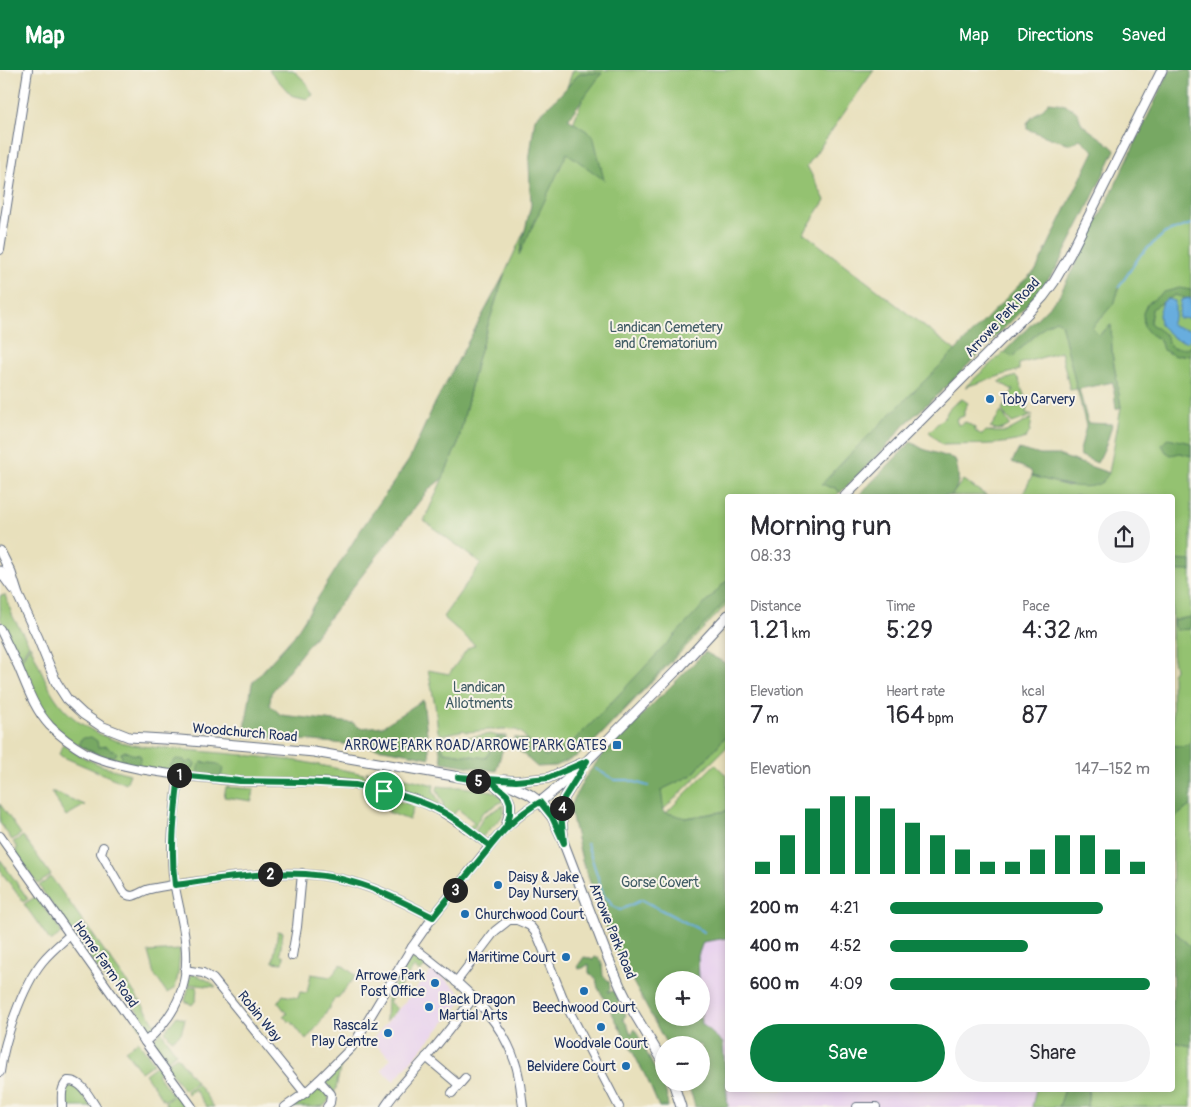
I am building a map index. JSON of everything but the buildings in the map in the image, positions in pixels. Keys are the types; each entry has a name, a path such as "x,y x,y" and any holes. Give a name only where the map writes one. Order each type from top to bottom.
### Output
{"main road":[{"name":"Arrowe Park Road","path":"847,494 1043,297 1070,254 1162,70"},
{"name":"Woodchurch Road","path":"0,552 11,573 18,595 56,682 67,699 83,714 101,726 130,737 314,752 512,786 530,794 540,802"},
{"name":"Woodchurch Road","path":"0,571 18,595"},
{"path":"540,802 576,773 725,618"},
{"path":"458,777 516,781 548,778 587,761"},
{"path":"564,843 561,814 564,798 587,761"},
{"path":"493,783 507,795 510,803 510,814 506,827"},
{"name":"Arrowe Park Road","path":"540,802 552,817 564,843 620,986 655,1049"},
{"path":"676,1091 681,1107"}],"street":[{"path":"0,250 28,70"},
{"path":"0,629 29,694 43,718 69,742 101,759 179,775 240,781 346,785 384,791 413,799 440,810 490,846"},
{"path":"145,1042 161,1028 179,1000 185,970 185,937 173,874 173,835 179,775"},
{"path":"288,1106 319,1080 352,1046 412,947 433,917 506,827 540,802"},
{"name":"Home Farm Road","path":"0,836 192,1107"},
{"path":"103,847 102,853 122,891 127,895 134,896 149,889 233,877 302,873 336,878 370,887 433,917"},
{"path":"292,956 302,873"},
{"path":"456,982 501,925 509,920 516,920 530,926 539,938 565,1003 619,1107"},
{"path":"0,1072 9,1031 32,978 41,963 70,936"},
{"path":"412,947 456,982 492,1017 509,1046 516,1063 523,1107"},
{"name":"Robin Way","path":"185,970 203,973 213,979 305,1093"},
{"path":"385,1107 473,998"},
{"path":"426,1057 459,1085"},
{"path":"452,1092 465,1078"},
{"path":"319,1080 331,1094 328,1106"},
{"path":"62,1107 62,1089 68,1081 77,1082 96,1107"},
{"path":"857,1107 876,1107"}],"shaded area":[{"path":"725,937 725,1092 1035,1092 1032,1107 707,1107 706,1091 710,1091 710,1036 703,1036 702,1026 710,1026 710,971 699,971 698,956 703,942"},
{"path":"433,969 466,997 394,1081 381,1070 391,1058 371,1041"}],"green space":[{"path":"269,70 293,70 306,82 313,95 307,99 291,95"},
{"name":"Landican Cemetery and Crematorium","path":"573,70 874,70 807,166 825,200 804,233 970,362 946,387 904,425 885,448 838,494 725,494 725,606 592,744 580,735 568,746 546,757 522,733 516,730 502,729 466,732 464,730 443,735 438,732 428,670 449,674 468,648 475,645 443,617 481,563 424,521 458,443 477,360 504,275 566,141 593,73 580,73 567,87"},
{"path":"1170,70 1191,70 1191,224 1165,233 1141,254 1119,287 1115,302 1092,328 1099,335 1111,325 1112,353 1121,407 1116,409 1113,382 1079,389 1088,423 1112,424 1106,444 1097,463 1079,455 1086,426 1061,323 1056,320 1046,325 1012,357 1004,352 1059,296 1110,196"},
{"path":"580,73 602,73 568,119 593,135 604,180 567,153 519,255 531,205 529,162 535,118"},
{"path":"1049,102 1072,108 1078,114 1083,125 1115,150 1056,269 1032,300 946,387 904,425 885,448 840,493 836,488 822,484 1036,270 1094,151 1080,139 1071,144 1027,129 1027,123"},
{"path":"1191,224 1191,743 1180,746 1175,745 1175,494 1023,494 1032,476 1068,486 1109,473 1121,407 1112,353 1111,325 1099,335 1092,328 1114,302 1119,287 1141,254 1165,233"},
{"path":"504,275 477,360 458,443 443,478 429,489 271,693 270,705 281,715 353,723 360,728 383,726 423,700 430,758 361,746 244,736 252,683 294,636 360,531 409,460 435,403"},
{"path":"1180,288 1191,290 1191,300 1175,295 1152,309 1150,323 1167,336 1168,343 1173,348 1187,348 1191,345 1191,355 1175,356 1163,350 1160,340 1150,334 1144,327 1143,313 1147,304 1164,292"},
{"path":"1056,319 1062,323 1077,389 1070,390 1061,352 1019,364 1019,370 965,387 1004,352 1012,357 1046,325"},
{"path":"1016,376 1027,404 1004,405 1013,390 999,382"},
{"path":"962,399 968,403 964,410 964,416 956,419 958,425 966,422 982,435 986,431 1006,432 1032,418 1030,431 1026,438 1006,443 942,445 929,432 952,406"},
{"path":"1028,405 1026,413 1033,415 1012,423 1002,409 1004,406 1009,408"},
{"path":"1001,412 1010,425 1000,430 990,428"},
{"path":"1168,438 1191,443 1191,456 1180,453 1171,455 1166,452 1162,445"},
{"path":"911,442 923,449 955,459 958,483 952,494 860,494"},
{"path":"1019,449 1040,455 1058,455 1109,473 1102,482 1087,487 1067,485 1032,476 1031,471 1012,462"},
{"path":"963,480 984,494 952,494"},
{"path":"1175,560 1191,561 1191,571 1175,571"},
{"path":"725,582 725,602 592,744 577,756 556,766 537,767 513,745 514,738 527,740 546,757 568,746"},
{"path":"5,595 13,617 29,644 19,662 0,618 0,596"},
{"path":"1191,617 1191,629 1176,630 1175,620"},
{"path":"30,645 51,691 59,702 78,721 101,735 127,744 140,746 299,761 364,774 371,785 254,779 162,770 110,759 96,754 75,743 57,729 40,707 19,664"},
{"name":"Gorse Covert","path":"705,652 725,663 725,737 692,775 661,790 664,812 686,818 725,811 725,938 703,942 698,956 699,971 655,971 655,1023 612,943 582,860 570,809 584,779 602,755"},
{"path":"490,734 498,736 486,758 444,752 440,741"},
{"path":"498,736 506,736 496,771 442,762 438,741 440,741 444,752 486,758"},
{"path":"91,737 97,741 98,747 107,746 110,750 114,750 117,753 115,756 110,756 108,759 80,746 80,740"},
{"path":"725,737 725,749 663,810 660,790 692,775"},
{"path":"1191,743 1191,805 1175,817 1175,745"},
{"path":"63,744 95,763 130,774 126,784 61,756 59,754"},
{"path":"125,751 140,755 141,759 138,766 127,764 122,758 121,753"},
{"path":"176,759 184,760 186,764 191,761 195,763 192,769 188,769 188,775 172,772 169,767"},
{"path":"202,762 218,764 223,768 221,777 201,775 198,767"},
{"path":"715,764 725,774 725,811 686,818 666,813"},
{"path":"366,772 406,778 434,785 433,791 439,801 439,807 372,786 373,783"},
{"path":"438,786 492,791 499,795 503,801 482,813 473,830 469,827 474,822 458,809 453,815 443,809 443,802 437,790"},
{"path":"226,787 254,789 252,801 224,797"},
{"path":"51,792 54,792 85,805 66,816"},
{"path":"392,799 414,806 409,820 388,812"},
{"path":"0,804 21,834 12,840 0,823"},
{"path":"504,805 504,812 501,818 481,838 475,832 484,816"},
{"path":"1191,805 1191,947 1175,932 1175,817"},
{"path":"23,836 51,875 38,884 17,855 16,849 18,848 13,842"},
{"path":"0,859 28,899 23,902 0,870"},
{"path":"51,877 85,924 72,933 39,886"},
{"path":"35,897 60,929 61,933 51,942 24,904"},
{"path":"86,925 105,952 92,961 73,934"},
{"path":"278,931 283,932 280,954 284,956 283,963 273,962"},
{"path":"1175,933 1191,947 1191,1046 1175,1042"},
{"path":"180,950 175,988 167,993 154,974 148,952"},
{"path":"106,953 138,998 131,1003 116,981 109,985 93,962"},
{"path":"584,957 592,960 595,957 599,958 602,963 603,976 609,981 610,989 608,992 614,991 619,1001 616,1006 619,1010 623,1010 626,1015 623,1019 631,1034 635,1029 655,1070 655,1091 666,1091 668,1107 659,1107 648,1081 598,988 596,979 589,973 589,964 579,969 577,967"},
{"path":"414,958 426,965 420,972 414,967 389,1002 397,1009 386,1021 387,998 410,959"},
{"path":"341,964 356,976 337,999 335,998 320,1023 306,1040 291,1021 289,1022 283,1016 287,1014 278,1002 283,995 298,998 300,992 307,993 311,974 331,977"},
{"path":"192,974 211,982 216,987 188,984"},
{"path":"189,986 197,987 196,1000 192,1005 185,1001"},
{"path":"139,999 157,1027 148,1034 136,1022 142,1017 132,1004"},
{"path":"177,1016 185,1019 181,1033 172,1040 165,1031"},
{"name":"Gorse Covert","path":"657,1026 704,1026 723,1043 725,1092 727,1092 728,1107 695,1107 690,1091 710,1091 710,1036 662,1036"},
{"path":"161,1031 176,1053 165,1062 151,1041"},
{"path":"138,1041 154,1063 141,1072 125,1050"},
{"path":"1175,1042 1191,1046 1191,1107 1087,1107 1089,1092 1175,1092"},
{"path":"177,1056 196,1082 184,1090 165,1064"},
{"path":"341,1064 336,1089 334,1093 325,1081"},
{"path":"157,1065 161,1070 157,1074 171,1093 175,1090 176,1092 164,1101 145,1074"},
{"path":"197,1083 214,1107 207,1107 194,1089 188,1094 186,1091"},
{"path":"74,1085 92,1107 64,1107 66,1090"},
{"path":"321,1086 327,1092 329,1100 324,1106 293,1107"},
{"path":"1035,1092 1064,1092 1059,1107 1032,1107"},
{"path":"1064,1092 1089,1092 1087,1107 1059,1107"},
{"path":"177,1093 187,1107 168,1107 165,1102"}],"water":[{"path":"1167,299 1175,301 1175,315 1171,324 1174,327 1191,330 1191,339 1186,342 1175,339 1160,325 1159,314 1163,302"},
{"path":"1191,299 1191,319 1178,318 1181,300"}],"waterway":[{"path":"1119,287 1141,254 1165,233 1191,224"},
{"path":"596,769 615,780 628,780 648,786"},
{"path":"587,844 604,896 612,906 620,910 642,900 704,932"}],"place":[{"name":"Toby Carvery","path":"990,399"},
{"name":"ARROWE PARK ROAD/ARROWE PARK GATES","path":"617,745"},
{"name":"Daisy & Jake Day Nursery","path":"498,885"},
{"name":"Churchwood Court","path":"465,914"},
{"name":"Maritime Court","path":"566,957"},
{"name":"Arrowe Park Post Office","path":"435,983"},
{"name":"Beechwood Court","path":"584,991"},
{"name":"Black Dragon Martial Arts","path":"429,1007"},
{"name":"Woodvale Court","path":"601,1027"},
{"name":"Rascalz Play Centre","path":"388,1033"},
{"name":"Belvidere Court","path":"626,1066"}],"route":[{"path":"384,791 355,785 240,781 179,775 173,835 173,874 175,885 233,877 289,873 318,874 370,887 433,917 506,827 540,802 552,817 564,843 561,814 564,798 587,761 548,778 516,781 458,777 493,783 507,795 510,803 510,814 506,827 490,846 440,810 413,799 384,791"}],"park label":[{"name":"Landican Allotments","path":"479,696"}]}
